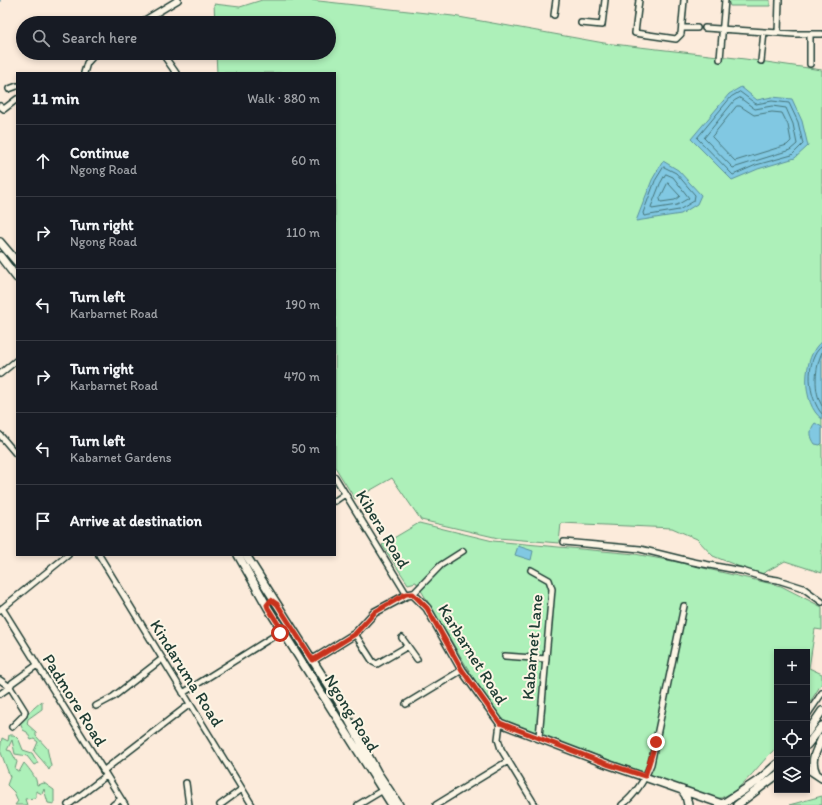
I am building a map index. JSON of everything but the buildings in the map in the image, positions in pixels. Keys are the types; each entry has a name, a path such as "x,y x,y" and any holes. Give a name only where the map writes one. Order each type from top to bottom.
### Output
{"main road":[{"path":"0,242 16,261"},
{"path":"0,256 16,277"},
{"name":"Ngong Road","path":"239,556 268,608 392,805"},
{"name":"Ngong Road","path":"248,556 313,660 377,772 399,805"},
{"path":"313,660 355,634 375,612 410,594"},
{"name":"Karbarnet Road","path":"410,594 427,608 462,670 500,723 509,728 539,737 607,764 645,776 722,805"},
{"path":"268,608 267,605 271,600 277,604"},
{"path":"330,707 336,708 338,702"},
{"path":"810,728 822,711"},
{"path":"810,741 822,726"},
{"path":"816,773 812,760 822,738"},
{"path":"722,805 759,780 774,767"},
{"path":"810,770 822,778"},
{"path":"737,805 774,777"},
{"path":"682,790 686,796 688,805"}],"street":[{"path":"152,16 178,0"},
{"path":"554,15 556,0"},
{"path":"581,23 602,25 605,0"},
{"path":"639,0 634,29 636,34 676,39 681,34 684,0"},
{"path":"720,59 724,29 725,0"},
{"path":"778,33 779,0"},
{"path":"682,28 697,28"},
{"path":"705,28 778,33 822,34"},
{"path":"761,61 764,32"},
{"path":"810,34 810,64"},
{"path":"84,72 90,60"},
{"path":"167,60 175,72"},
{"path":"9,89 16,86"},
{"path":"0,106 4,109 16,100"},
{"path":"0,374 16,361"},
{"path":"0,435 16,454"},
{"name":"Kibera Road","path":"336,480 410,594"},
{"path":"336,499 345,494"},
{"path":"564,542 640,549 693,562 742,571 803,588 822,602"},
{"path":"410,594 439,567 463,551"},
{"path":"1,609 67,556"},
{"name":"Kindaruma Road","path":"100,556 252,805"},
{"name":"Kabarnet Lane","path":"532,570 549,580 552,589 539,737"},
{"path":"622,805 632,796 645,776 656,742 684,606"},
{"name":"Padmore Road","path":"1,609 125,805"},
{"path":"183,693 282,630"},
{"path":"355,634 373,662 377,664 408,646"},
{"path":"402,638 417,659"},
{"path":"505,656 546,659"},
{"path":"96,706 113,697 162,659"},
{"path":"0,694 10,688 12,683 37,665"},
{"path":"406,704 462,670"},
{"path":"0,680 10,688 25,711 12,727"},
{"path":"810,711 822,693"},
{"path":"68,805 79,798 104,774 190,704"},
{"path":"500,723 499,744 536,805"},
{"path":"436,805 508,761"},
{"path":"186,783 189,805"},
{"path":"220,805 242,789"},
{"path":"358,805 383,790"},
{"path":"112,805 121,799"}],"green space":[{"path":"262,0 310,0 453,16 604,43 745,59 822,70 822,573 785,561 760,575 713,556 697,539 672,528 561,523 559,543 498,538 421,520 392,478 355,499 336,469 336,72 217,72 216,60 336,60 336,16 215,16 214,4 240,7"},
{"path":"728,0 770,0 770,6 730,6"},
{"path":"419,523 493,541 635,554 677,562 781,586 822,607 822,630 815,629 810,662 810,649 774,649 774,750 734,791 717,799 552,739 506,724 498,719 416,582 408,584 382,545"},
{"path":"810,668 822,674 822,683 810,702"},
{"path":"42,701 42,709 28,719 27,724 36,732 36,736 47,748 51,766 49,770 34,751 38,742 34,739 31,740 27,732 23,730 19,721"},
{"path":"9,735 14,735 19,740 23,750 32,753 38,763 34,765 27,756 15,754 12,740 7,750 11,751 17,762 15,769 19,772 24,763 34,776 37,785 44,783 54,790 54,804 48,803 44,789 42,794 36,791 36,798 25,799 27,805 15,805 18,801 14,792 7,785 10,777 0,750 2,738 8,741"},
{"path":"822,796 822,805 789,805"}],"water":[{"path":"741,87 757,100 772,97 792,99 802,121 808,146 795,158 758,169 732,180 691,139 729,94"},
{"path":"663,161 678,170 701,195 697,204 681,214 636,221 652,180"},
{"path":"822,341 822,419 815,412 810,403 807,392 807,380 811,357 815,348"},
{"path":"815,423 822,427 822,443 820,445 815,444 811,436 811,431"},
{"path":"518,546 533,551 531,560 515,555"}],"route":[{"path":"280,633 282,630 267,605 271,600 277,604 313,660 355,634 375,612 410,593 416,595 427,608 462,670 489,711 500,723 509,728 539,737 607,764 645,776 651,764 656,742"}]}
